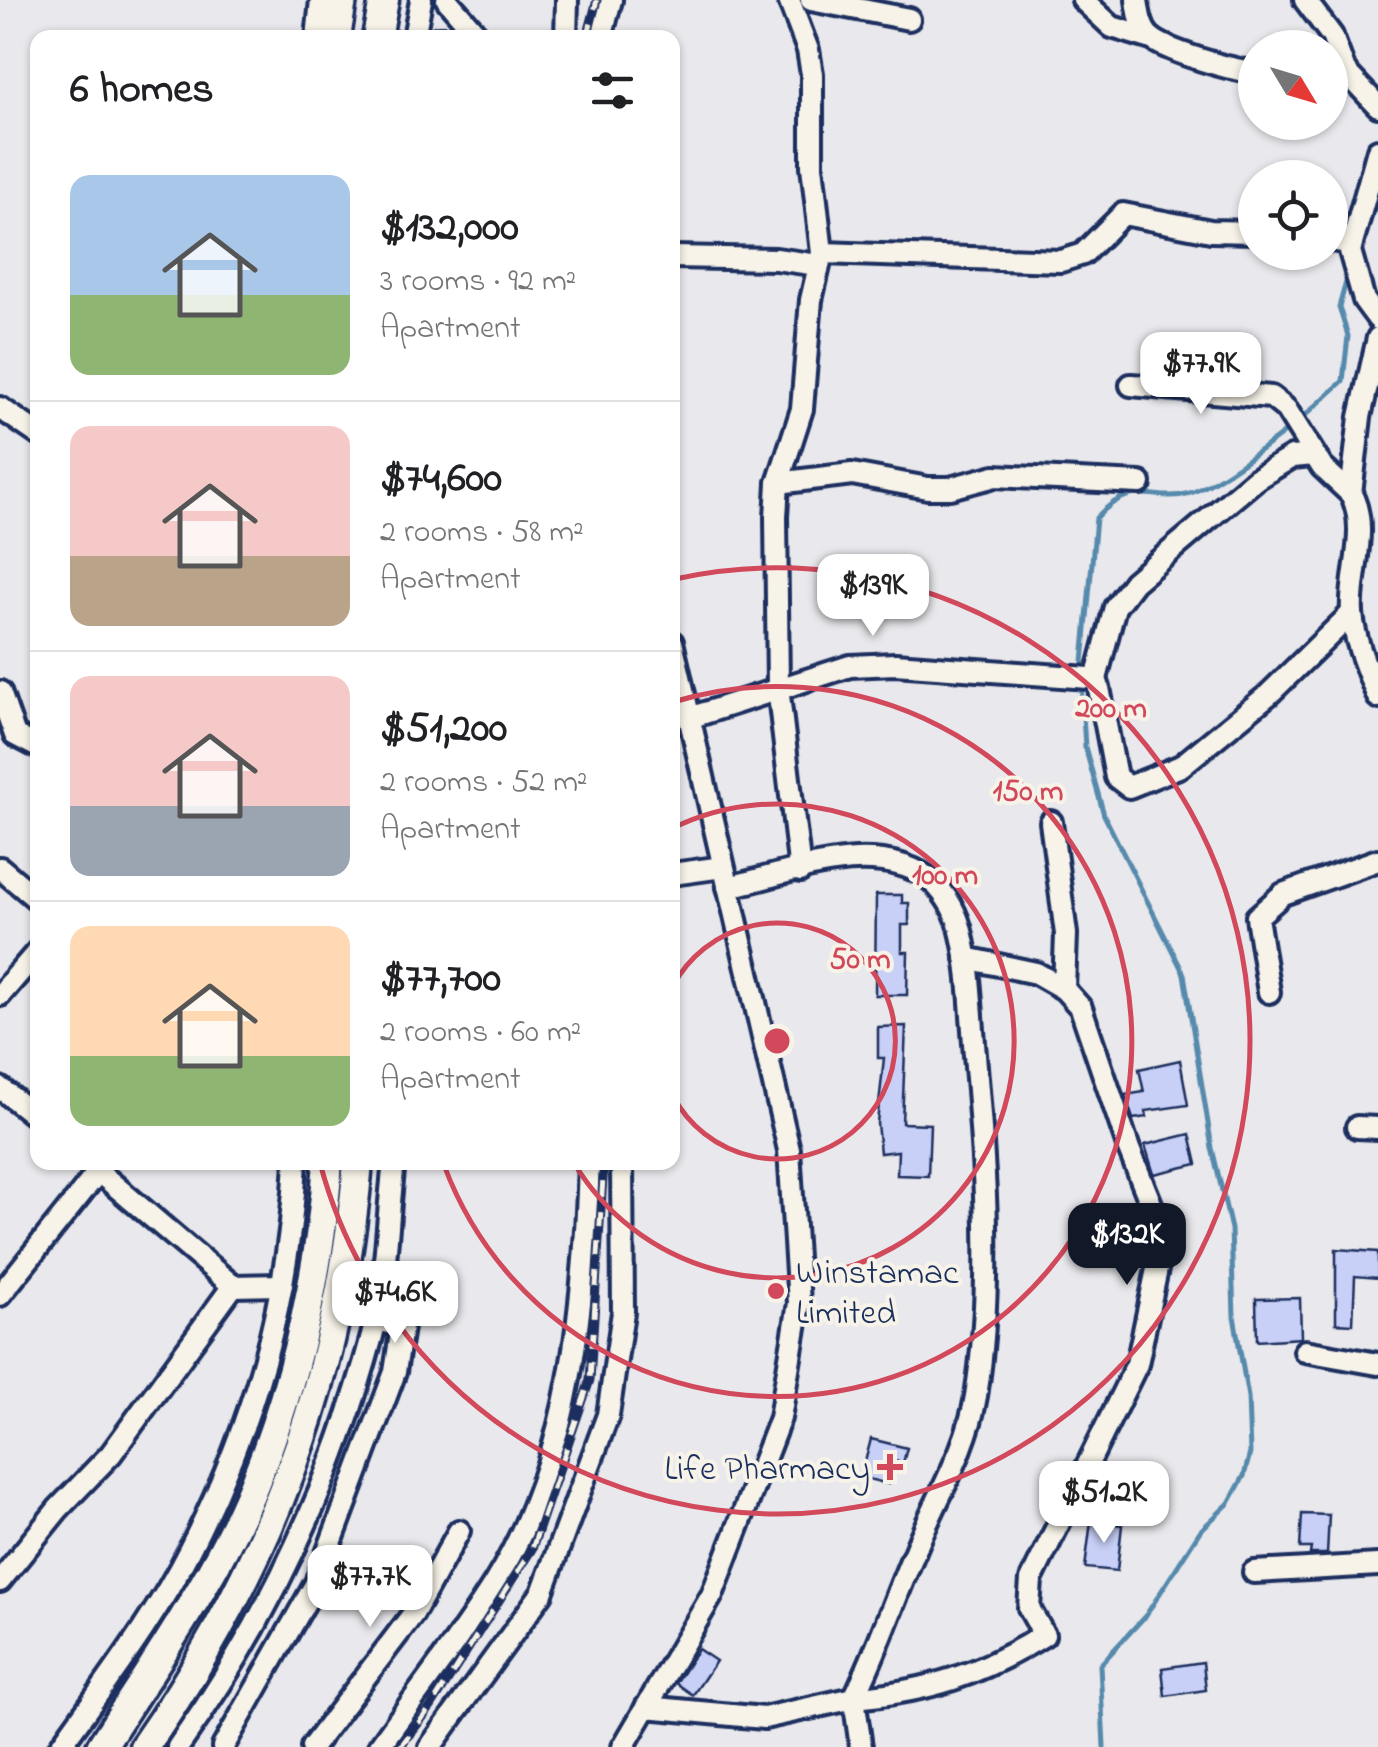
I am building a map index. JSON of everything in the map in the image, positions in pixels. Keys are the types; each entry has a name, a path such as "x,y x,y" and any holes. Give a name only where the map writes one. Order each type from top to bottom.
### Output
{"main road":[{"path":"337,30 342,0"},
{"path":"379,30 384,0"},
{"path":"101,1747 214,1564 254,1485 308,1314 327,1170"},
{"path":"144,1747 188,1683 240,1592 284,1498 340,1303 357,1170"}],"street":[{"path":"318,30 321,0"},
{"path":"415,30 420,0"},
{"path":"447,0 473,30"},
{"path":"566,30 567,0"},
{"path":"603,30 611,0"},
{"path":"789,0 808,50 812,74 812,166 820,259 802,409 778,484 778,687 800,871"},
{"path":"812,0 909,19"},
{"path":"1083,0 1112,27 1238,69"},
{"path":"1137,0 1142,23 1152,39"},
{"path":"1306,0 1328,30"},
{"path":"1348,80 1378,106"},
{"path":"1348,247 1378,150"},
{"path":"680,257 1061,261 1083,254 1123,214 1211,231 1238,232"},
{"path":"1348,253 1364,300 1378,318"},
{"path":"1352,494 1360,417 1378,338"},
{"path":"1131,386 1272,396 1286,409 1313,455 1352,494 1368,558 1352,613 1268,695 1180,766 1130,788 1116,777 1086,678 1116,607 1134,582 1256,479 1292,457 1313,455"},
{"path":"0,408 30,429"},
{"path":"778,484 852,474 928,488 950,488 994,476 1140,483"},
{"path":"1352,613 1378,697"},
{"path":"689,718 850,666 895,664 1086,678"},
{"path":"623,1747 712,1595 785,1397 799,1302 788,1150 680,678"},
{"path":"0,692 4,728 30,742"},
{"path":"1051,822 1066,934 1064,989"},
{"path":"680,874 726,877 800,871 865,859 924,875 936,884 954,910 966,958 986,1250 976,1397 957,1459 913,1554 879,1648 854,1698 862,1747"},
{"path":"1270,992 1257,917 1283,894 1378,860"},
{"path":"0,868 30,893"},
{"path":"646,1708 764,1718 854,1698 927,1689 1010,1656 1044,1635 1029,1608 1031,1580 1137,1364 1161,1250 1161,1229 1129,1150 1089,1023 1064,989 1036,973 966,958"},
{"path":"0,995 30,960"},
{"path":"0,1088 30,1112"},
{"path":"0,1294 90,1170"},
{"path":"96,1170 233,1286 282,1285"},
{"path":"60,1747 131,1646 190,1550 256,1398 292,1245 296,1170"},
{"path":"178,1747 266,1608 313,1511 374,1319 393,1170"},
{"path":"379,1747 496,1582 550,1452 578,1330 588,1170"},
{"path":"430,1747 542,1593 608,1415 623,1312 622,1170"},
{"path":"0,1581 58,1509 111,1454 233,1286"},
{"path":"222,1747 316,1583 388,1390 404,1334 402,1327 374,1319"},
{"path":"1305,1351 1378,1364"},
{"path":"312,1747 412,1614 459,1531"},
{"path":"1254,1572 1378,1565"}],"building":[{"path":"876,895 902,895 902,903 909,903 909,925 902,925 902,952 908,952 907,995 875,995"},
{"path":"906,1026 902,1123 930,1124 928,1176 897,1175 898,1151 880,1153 877,1123 884,1058 878,1058 878,1027"},
{"path":"1180,1060 1188,1105 1146,1111 1147,1117 1133,1119 1125,1095 1144,1092 1139,1069"},
{"path":"1190,1134 1197,1164 1154,1174 1145,1145"},
{"path":"1336,1249 1378,1252 1378,1278 1355,1276 1353,1324 1336,1323"},
{"path":"1300,1298 1301,1338 1257,1341 1256,1299"},
{"path":"871,1439 907,1448 903,1463 894,1461 888,1484 861,1477"},
{"path":"1302,1514 1329,1515 1327,1554 1310,1554 1311,1548 1300,1548"},
{"path":"1091,1521 1122,1525 1117,1571 1085,1568"},
{"path":"698,1649 716,1661 693,1695 676,1683"},
{"path":"1203,1662 1206,1690 1165,1696 1162,1668"}],"waterway":[{"path":"1365,232 1378,203"},
{"path":"1299,421 1343,381 1348,336 1339,307 1348,275"},
{"path":"1082,673 1096,518 1110,505 1133,494 1177,496 1200,489 1290,428"},
{"path":"1081,684 1085,747 1104,815 1184,974 1212,1148 1231,1229 1234,1316 1248,1397 1250,1453 1244,1476 1229,1503 1200,1531 1146,1615 1100,1665 1104,1747"}],"railway":[{"path":"589,30 597,0"},
{"path":"400,1747 431,1707 532,1549 590,1380 603,1170"}],"place":[{"name":"Winstamac Limited","path":"776,1291"},
{"name":"Life Pharmacy","path":"890,1467"}]}
